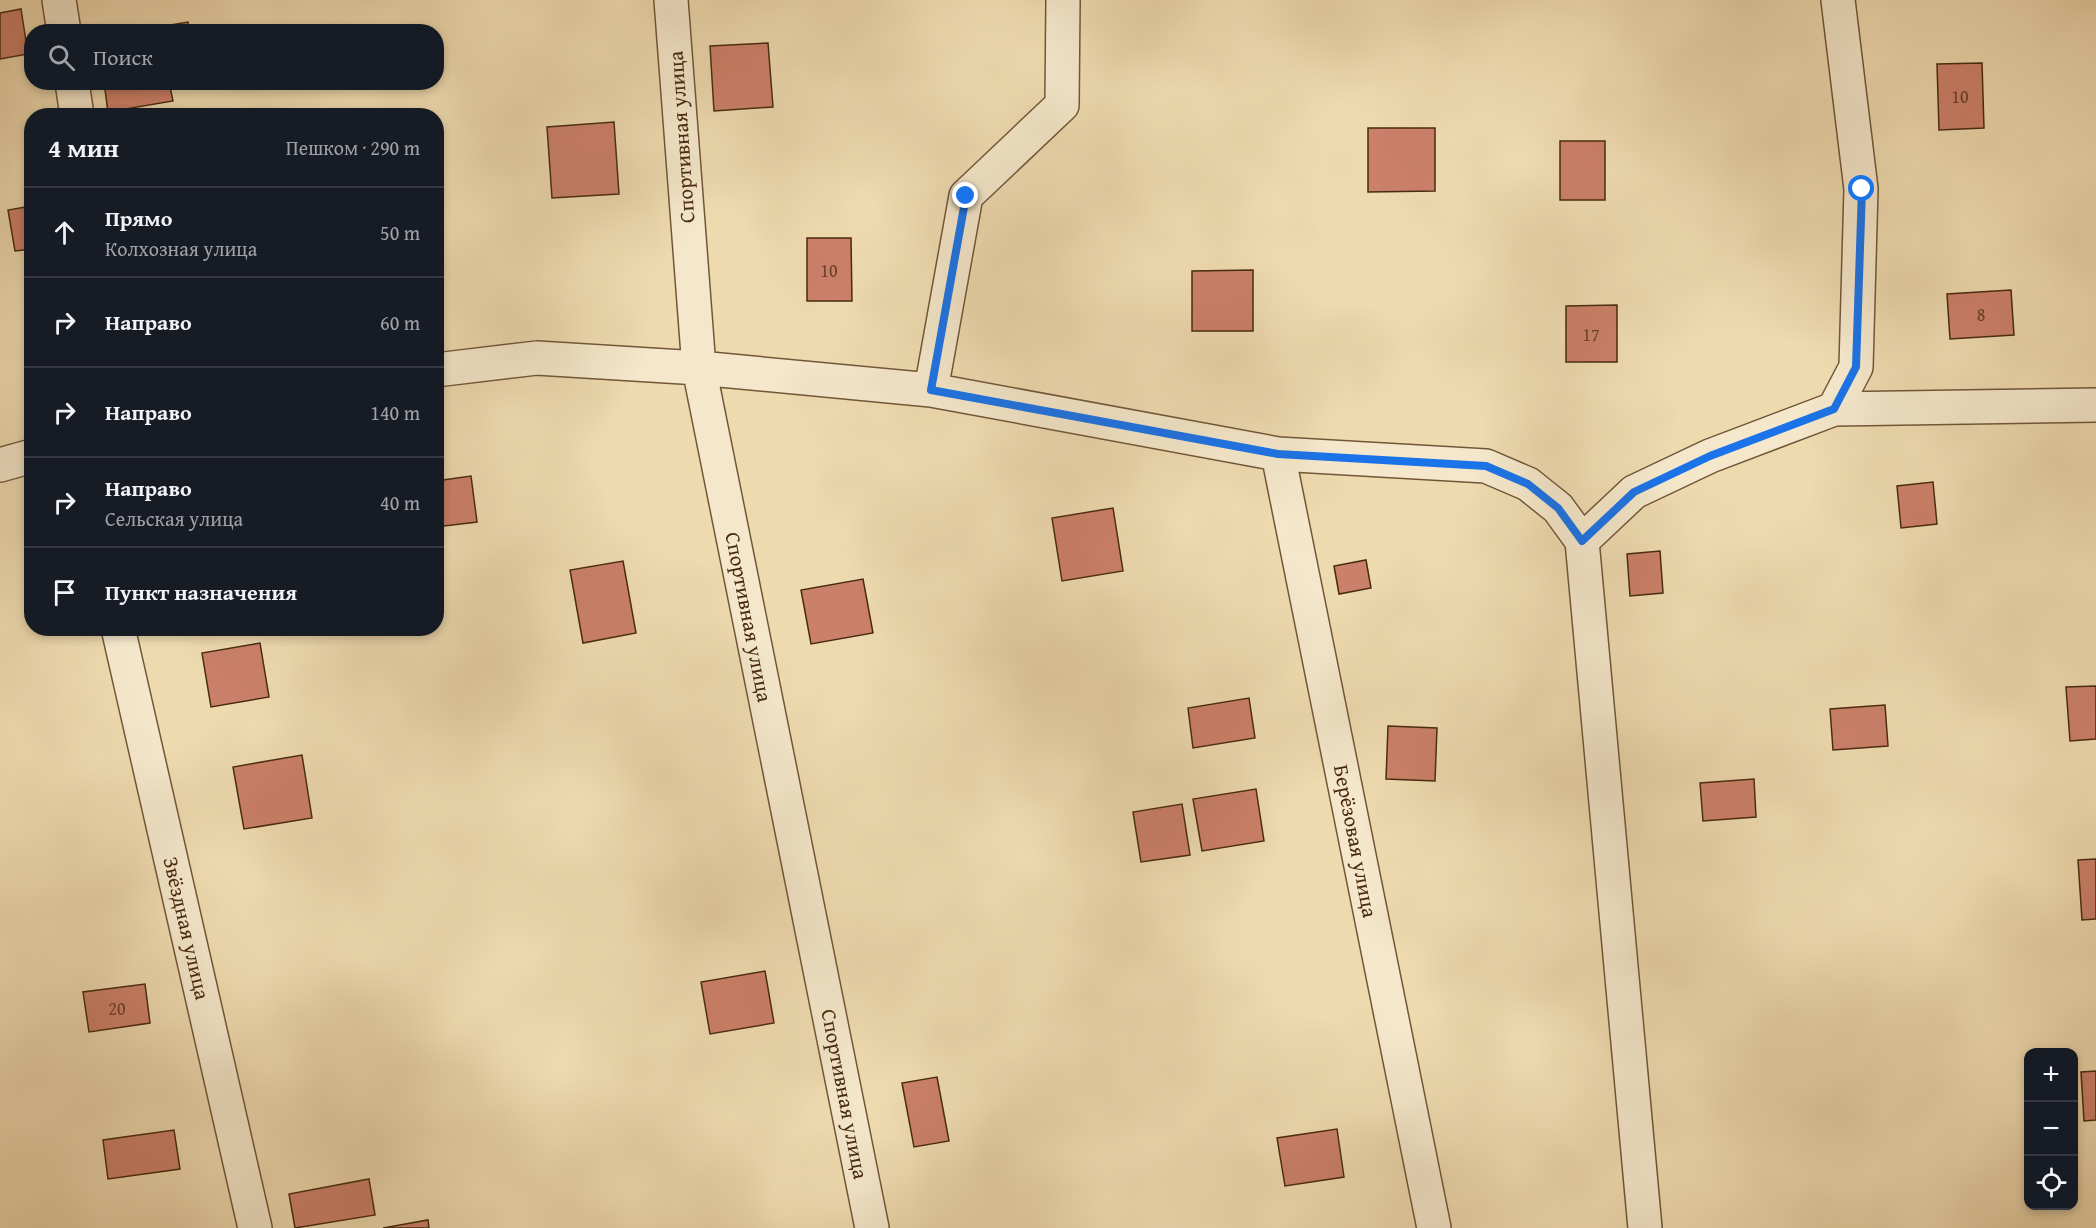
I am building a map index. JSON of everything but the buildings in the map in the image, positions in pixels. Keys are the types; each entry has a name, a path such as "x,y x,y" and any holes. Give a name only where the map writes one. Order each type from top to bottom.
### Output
{"street":[{"path":"59,0 63,24"},
{"name":"Спортивная улица","path":"671,0 699,368 872,1228"},
{"path":"931,390 966,196 1062,105 1064,0"},
{"path":"1834,409 1856,367 1862,189 1838,0"},
{"path":"73,90 76,108"},
{"path":"444,369 537,358 699,368 931,390 1278,454 1486,466 1528,484 1558,508 1582,541 1645,1228"},
{"path":"1582,541 1634,492 1710,456 1834,409 2096,405"},
{"name":"Берёзовая улица","path":"1278,454 1434,1228"},
{"path":"0,465 24,458"},
{"name":"Звёздная улица","path":"120,636 255,1228"}],"route":[{"path":"966,196 931,390 1278,454 1486,466 1528,484 1558,508 1582,541 1634,492 1710,456 1834,409 1856,367 1862,189"}]}
